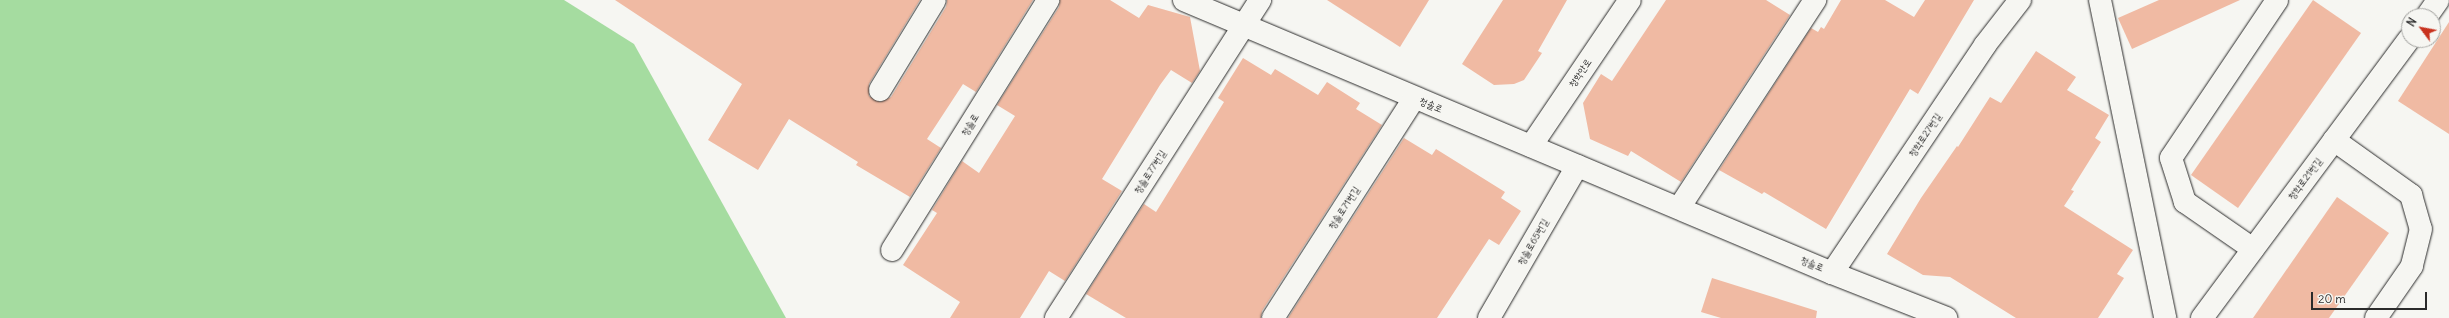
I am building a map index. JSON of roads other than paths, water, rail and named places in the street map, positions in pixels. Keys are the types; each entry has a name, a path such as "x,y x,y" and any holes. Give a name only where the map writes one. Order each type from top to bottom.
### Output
{"street":[{"path":"880,90 935,0"},
{"name":"청솔로","path":"892,250 1048,0"},
{"name":"청솔로","path":"1184,0 1832,273 1946,318"},
{"name":"청솔로77번길","path":"1056,318 1260,0"},
{"name":"청학안로","path":"1531,146 1630,0"},
{"path":"1678,208 1815,0"},
{"name":"청학로27번길","path":"1832,273 1986,45 2020,0"},
{"path":"2100,0 2165,318"},
{"path":"2253,249 2185,202 2172,158 2277,0"},
{"name":"청학로21번길","path":"2202,318 2403,48"},
{"name":"청솔로71번길","path":"1273,318 1414,98"},
{"path":"2334,140 2411,195 2421,229 2412,266 2376,318"},
{"name":"청솔로65번길","path":"1489,318 1577,166"}]}
